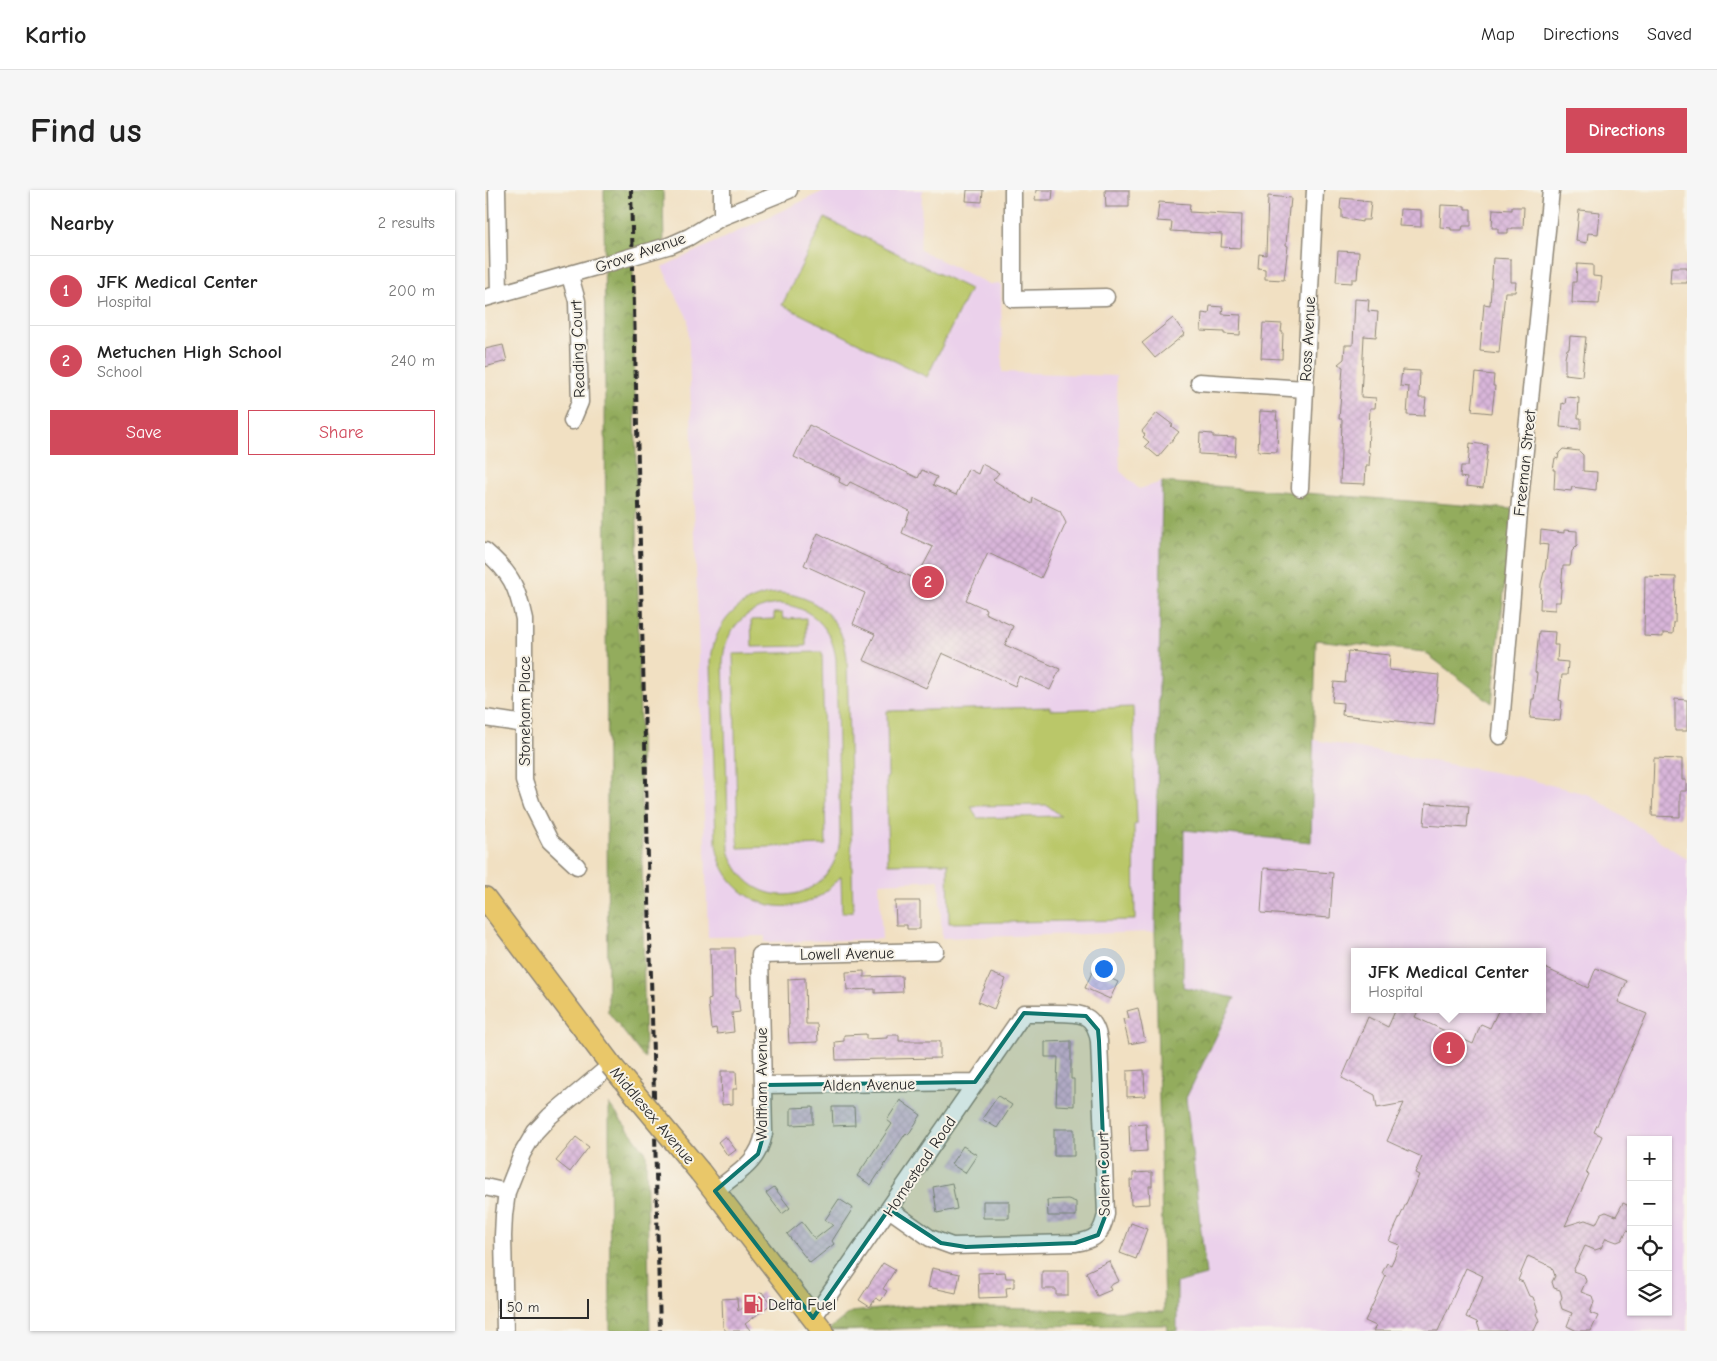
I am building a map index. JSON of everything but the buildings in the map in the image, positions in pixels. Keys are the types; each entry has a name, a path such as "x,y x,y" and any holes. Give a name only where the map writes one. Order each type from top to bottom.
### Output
{"main road":[{"name":"Middlesex Avenue","path":"485,898 611,1065 700,1172 818,1324"}],"street":[{"path":"492,296 497,190"},
{"path":"722,190 722,217"},
{"name":"Grove Avenue","path":"492,296 570,276 671,245 689,237 722,217 789,190"},
{"path":"1013,190 1013,299 1106,297"},
{"name":"Ross Avenue","path":"1300,488 1315,190"},
{"name":"Freeman Street","path":"1500,736 1521,490 1551,190"},
{"name":"Reading Court","path":"570,276 577,302 580,402 572,421"},
{"path":"1199,382 1305,389"},
{"name":"Stoneham Place","path":"485,551 509,575 519,596 524,619 524,781 532,805 550,841 577,866"},
{"path":"485,718 525,724"},
{"name":"Lowell Avenue","path":"760,955 935,951"},
{"name":"Waltham Avenue","path":"715,1191 750,1163 758,1154 762,1145 764,1133 764,1085 760,955"},
{"name":"Homestead Road","path":"818,1324 889,1209 1024,1013"},
{"name":"Salem Court","path":"889,1209 929,1238 952,1246 1075,1244 1092,1239 1098,1235 1104,1225 1106,1214 1098,1030 1086,1016 1075,1013 1024,1013"},
{"path":"505,1331 503,1236 507,1192 522,1154 535,1132 550,1116 611,1065"},
{"name":"Alden Avenue","path":"764,1085 975,1082"},
{"path":"485,1187 507,1192"}],"highlighted area":[{"path":"1024,1013 1086,1016 1098,1030 1099,1041 1106,1214 1098,1235 1075,1243 966,1247 941,1243 889,1209 813,1318 715,1191 758,1154 764,1133 764,1085 975,1082"}],"shaded area":[{"path":"826,190 924,190 922,193 920,250 989,284 1001,284 1002,372 1116,376 1120,471 1139,489 1162,482 1155,932 942,938 939,880 879,883 882,939 765,942 765,936 708,937 688,319 662,267"},
{"path":"1314,740 1515,776 1590,795 1687,859 1687,1331 1177,1331 1177,1283 1206,1275 1186,1098 1235,999 1183,987 1184,830 1311,842"}],"green space":[{"path":"604,190 663,190 664,247 633,257 645,1059 608,1012"},
{"path":"825,218 970,289 927,377 782,305"},
{"path":"1162,482 1513,509 1492,703 1424,652 1316,640 1311,842 1184,830 1183,987 1235,998 1186,1098 1206,1275 1177,1283 1177,1331 1168,1331 1167,1325 997,1326 827,1331 851,1312 907,1306 1164,1312 1155,932"},
{"path":"779,593 793,595 816,605 826,612 834,622 845,645 847,659 853,912 842,913 841,876 828,890 812,900 795,905 779,906 763,903 749,896 736,886 726,873 719,859 716,842 711,662 713,648 717,635 731,614 741,605 765,595","holes":["780,604 802,609 819,621 834,648 836,659 840,837 835,860 824,878 808,889 790,894 771,894 754,886 739,872 729,850 723,662 724,650 728,639 739,621 757,609"]},
{"path":"774,613 782,613 783,619 806,618 806,646 752,647 751,620 774,619"},
{"path":"822,652 826,845 738,848 733,654"},
{"path":"1050,707 1050,710 1133,707 1137,824 1134,825 1135,920 949,923 948,863 888,864 887,711","holes":["1047,805 1061,816 977,818 971,806"]},
{"path":"609,1104 646,1153 650,1331 610,1331"}],"railway":[{"path":"631,190 660,1331"}],"place":[{"name":"Metuchen High School","path":"928,582"},
{"name":"JFK Medical Center","path":"1449,1048"},
{"name":"Delta Fuel","path":"753,1304"}]}
